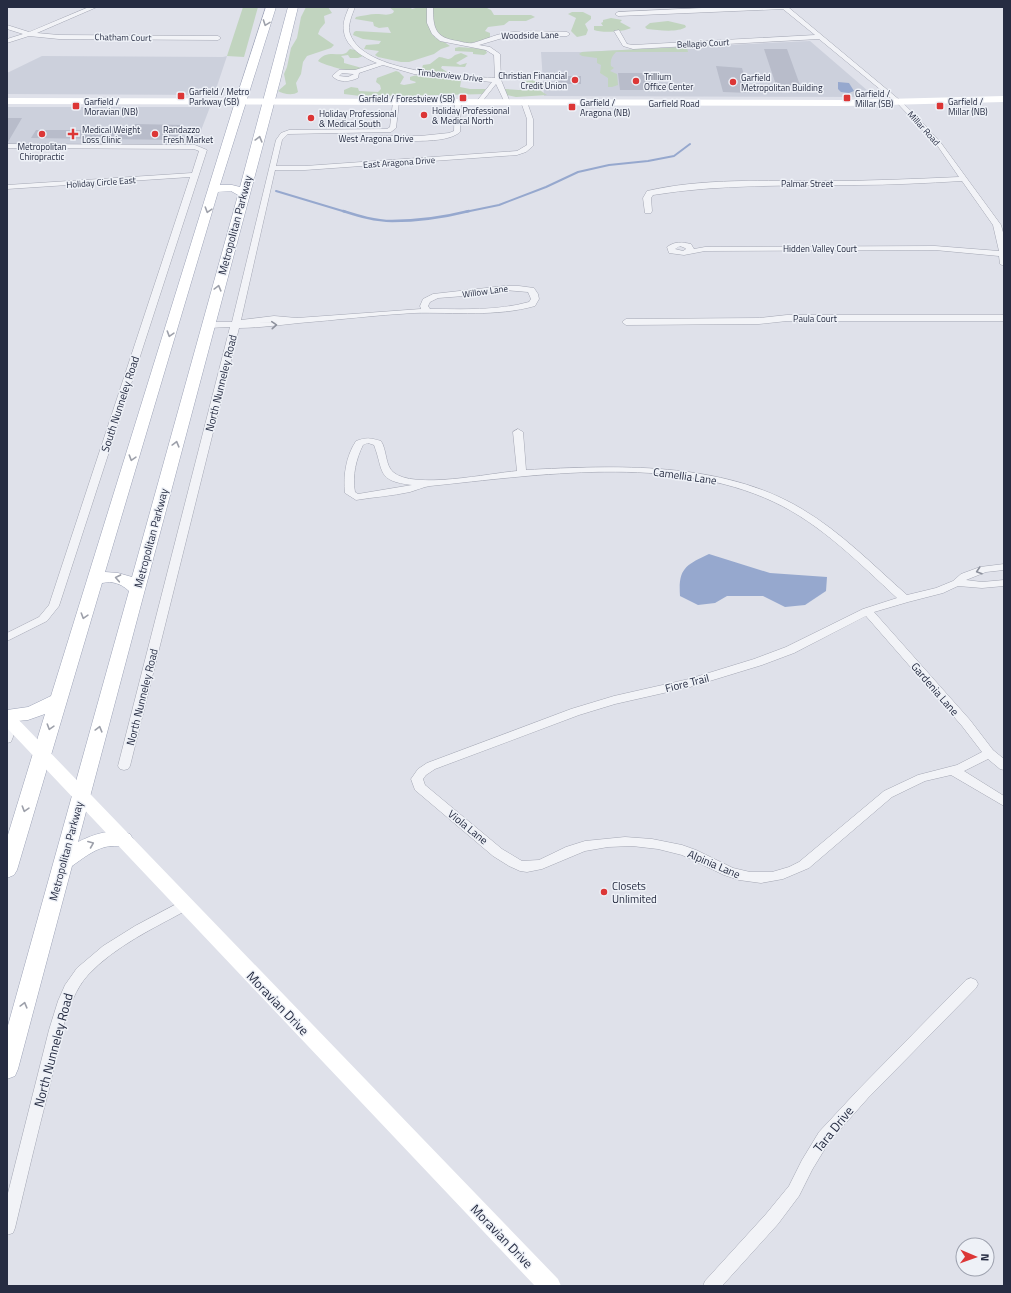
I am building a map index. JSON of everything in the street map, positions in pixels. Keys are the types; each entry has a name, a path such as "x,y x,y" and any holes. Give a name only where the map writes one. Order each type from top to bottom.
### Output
{"main road":[{"path":"7,870 260,38 271,7"},
{"name":"Metropolitan Parkway","path":"7,1069 11,1044 82,795 275,81 293,7"},
{"path":"260,38 274,37 279,40 269,75 275,81"},
{"name":"Garfield Road","path":"7,101 900,103 1004,99"},
{"path":"220,172 225,176 233,178 249,177"},
{"path":"214,189 232,188 244,193"},
{"path":"96,579 109,576 122,578 132,583 137,590"},
{"path":"8,724 21,715 34,712 59,699"},
{"name":"Moravian Drive","path":"8,724 82,795 170,887 184,905 550,1286"},
{"path":"63,862 90,844 109,839 123,839"}],"street":[{"path":"7,41 29,34 94,7"},
{"name":"Timberview Drive","path":"352,7 347,22 347,33 350,39 359,50 383,63 410,71 435,75 498,80"},
{"path":"430,7 429,21 438,36 448,42 489,49 497,54 498,80 507,102"},
{"path":"618,14 783,7"},
{"name":"Millar Road","path":"783,7 900,103 932,135 997,225 1003,251 1004,264"},
{"path":"7,27 29,34"},
{"name":"Bellagio Court","path":"617,31 625,45 633,47 797,38 817,35"},
{"path":"7,46 26,38 29,34"},
{"name":"Chatham Court","path":"29,34 59,37 218,38"},
{"name":"Woodside Lane","path":"471,46 481,40 498,35 567,34"},
{"path":"355,72 383,63"},
{"path":"479,102 491,85 498,80"},
{"name":"North Nunneley Road","path":"124,766 281,135 286,132 295,131 302,133 389,131 393,128 396,102"},
{"name":"West Aragona Drive","path":"302,133 303,136 311,138 441,138 452,136 457,132 458,102"},
{"name":"East Aragona Drive","path":"273,168 320,167 507,154 524,151 530,146 530,119 524,102"},
{"name":"South Nunneley Road","path":"7,146 182,147 202,149 203,152 54,606 43,619 7,637"},
{"name":"Holiday Circle East","path":"7,187 195,175"},
{"name":"Palmar Street","path":"648,211 647,198 650,193 689,187 760,183 870,183 964,179"},
{"name":"Hidden Valley Court","path":"689,249 935,248 950,250 975,248 1003,251"},
{"name":"Willow Lane","path":"208,325 235,324 246,326 284,324 297,320 427,311 478,311 518,308 532,304 535,299 531,290 504,288 464,294 436,296 426,301 424,306 427,311"},
{"name":"Paula Court","path":"626,322 759,321 786,318 1004,318"},
{"path":"518,432 522,473"},
{"name":"Camellia Lane","path":"428,483 409,490 356,496 350,493 348,485 355,449 359,443 367,440 374,441 380,446 383,465 391,476 408,482 428,483 522,473 644,470 705,478 756,491 783,503 830,532 905,599"},
{"name":"Fiore Trail","path":"417,779 422,772 431,766 575,712 614,700 690,683 758,662 790,650 867,611 905,599 939,591 957,583 965,576 984,569 1004,566"},
{"name":"Fiore Trail","path":"957,583 982,585 1004,583"},
{"name":"Gardenia Lane","path":"867,611 966,723 989,753 1004,766"},
{"name":"Alpinia Lane","path":"526,867 534,866 578,848 594,844 639,842 662,845 688,852 719,868 745,877 767,877 791,873 804,865 888,794 922,778 961,768 989,753"},
{"path":"952,770 1004,802"},
{"name":"Viola Lane","path":"417,779 419,787 424,792 485,842 513,863 526,867"},
{"name":"North Nunneley Road","path":"7,1228 56,1030 65,999 72,985 79,974 109,950 184,905"},
{"name":"Tara Drive","path":"711,1286 772,1219 794,1191 807,1165 824,1137 863,1094 970,984"}],"shaded area":[{"path":"810,41 875,97 544,96 541,52 581,52"},
{"path":"42,56 227,56 214,95 7,94 7,73"},
{"path":"7,107 210,107 195,146 7,144"}],"green space":[{"path":"243,7 258,7 244,57 227,56"},
{"path":"306,7 328,7 332,13 324,16 325,23 318,34 334,45 331,48 307,56 303,62 301,74 296,83 298,92 293,94 285,94 278,91 286,84 284,74 291,48 297,38 301,17"},
{"path":"389,7 410,7 412,9 419,7 485,7 491,10 494,15 531,15 535,17 526,21 509,21 504,25 488,27 485,31 490,33 490,38 468,44 435,36 435,38 440,39 450,46 441,49 434,54 409,62 401,62 378,57 375,55 379,51 364,49 366,45 379,44 381,41 363,39 353,35 356,31 391,33 388,27 379,28 374,26 373,22 355,19 356,17 376,14 391,14 394,11"},
{"path":"572,12 583,12 591,16 591,19 585,24 588,30 586,35 577,37 571,31 576,18 568,14"},
{"path":"611,18 622,20 620,22 631,28 612,32 594,30 594,26 603,26 601,23 603,20"},
{"path":"668,21 685,25 686,27 678,30 667,31 647,29 645,27 650,23"},
{"path":"455,48 485,49 487,53 484,55 473,54 473,52 455,51"},
{"path":"687,48 688,52 616,52 612,57 611,62 611,66 614,68 610,71 617,74 618,85 612,87 608,87 608,78 600,73 601,65 597,63 597,58 582,56 579,54 582,52"},
{"path":"350,49 355,50 363,56 358,58 350,58 348,55 341,56 344,59 344,63 362,68 349,71 318,61 325,55 343,54 347,53"},
{"path":"461,53 468,56 456,63 460,65 467,63 465,67 442,66 441,68 447,72 447,75 461,81 460,87 485,89 489,93 488,94 360,96 344,94 344,90 351,87 358,88 359,91 378,92 381,89 380,85 376,82 377,78 396,71 404,77 400,84 404,85 415,83 416,82 410,80 410,77 417,75 434,76 421,71 423,65 430,64 439,57 449,59"},
{"path":"527,79 539,82 541,85 538,89 547,95 516,97 502,94 503,90 505,89 519,90 533,88 520,82"}],"water":[{"path":"838,82 849,83 854,91 849,93 841,92 838,89"},
{"path":"709,554 770,573 827,577 826,591 805,605 785,607 763,596 727,596 715,603 698,605 680,596 680,579 682,573 689,565"}],"building":[{"path":"764,49 787,49 800,85 776,85"},
{"name":"Garfield Metropolitan Building","path":"716,66 742,68 749,93 723,92"},
{"name":"Trillium Office Center","path":"618,73 651,73 654,90 620,90"},
{"path":"554,76 581,76 581,84 555,84"},
{"path":"7,118 22,118 8,142 7,142"},
{"path":"135,124 183,125 176,140 31,138 36,130 133,128"}],"waterway":[{"path":"465,212 499,205 546,187 578,172 609,165 648,161 674,156 690,144"},
{"path":"276,191 346,212"},
{"path":"343,211 386,221 431,218 469,211"}],"place":[{"name":"Christian Financial Credit Union","path":"575,80"},
{"name":"Trillium Office Center","path":"636,81"},
{"name":"Garfield Metropolitan Building","path":"733,82"},
{"name":"Garfield / Metro Parkway (SB)","path":"181,96"},
{"name":"Garfield / Forestview (SB)","path":"463,98"},
{"name":"Garfield / Millar (SB)","path":"847,98"},
{"name":"Garfield / Moravian (NB)","path":"76,106"},
{"name":"Garfield / Millar (NB)","path":"940,106"},
{"name":"Garfield / Aragona (NB)","path":"572,107"},
{"name":"Holiday Professional & Medical North","path":"424,115"},
{"name":"Holiday Professional & Medical South","path":"311,118"},
{"name":"Metropolitan Chiropractic","path":"42,134"},
{"name":"Medical Weight Loss Clinic","path":"73,134"},
{"name":"Randazzo Fresh Market","path":"155,134"},
{"name":"Closets Unlimited","path":"604,892"}]}
